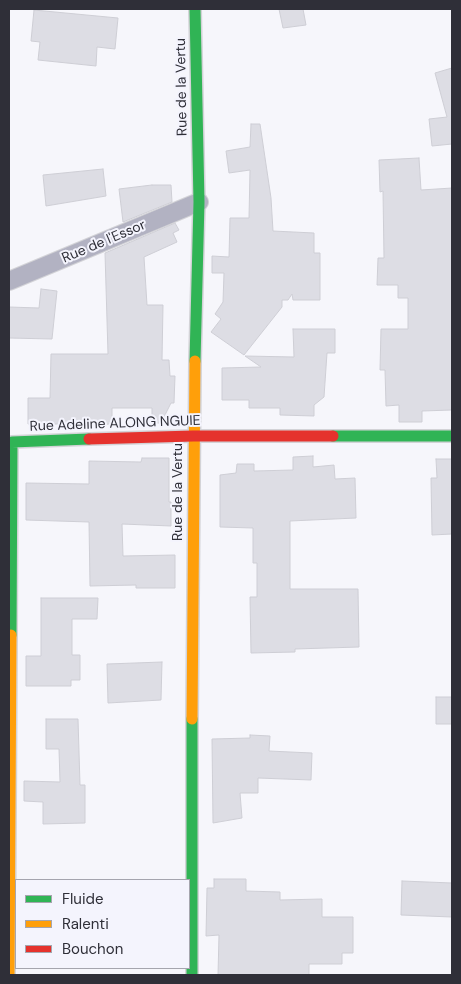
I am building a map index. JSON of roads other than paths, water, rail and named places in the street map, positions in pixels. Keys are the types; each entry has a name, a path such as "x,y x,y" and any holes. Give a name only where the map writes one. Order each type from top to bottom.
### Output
{"street":[{"name":"Rue de la Vertu","path":"192,975 193,436 199,202 195,9"},
{"name":"Rue de l'Essor","path":"9,281 199,202"},
{"name":"Rue Adeline ALONG NGUIE","path":"9,975 12,442 193,436 452,436"}]}
